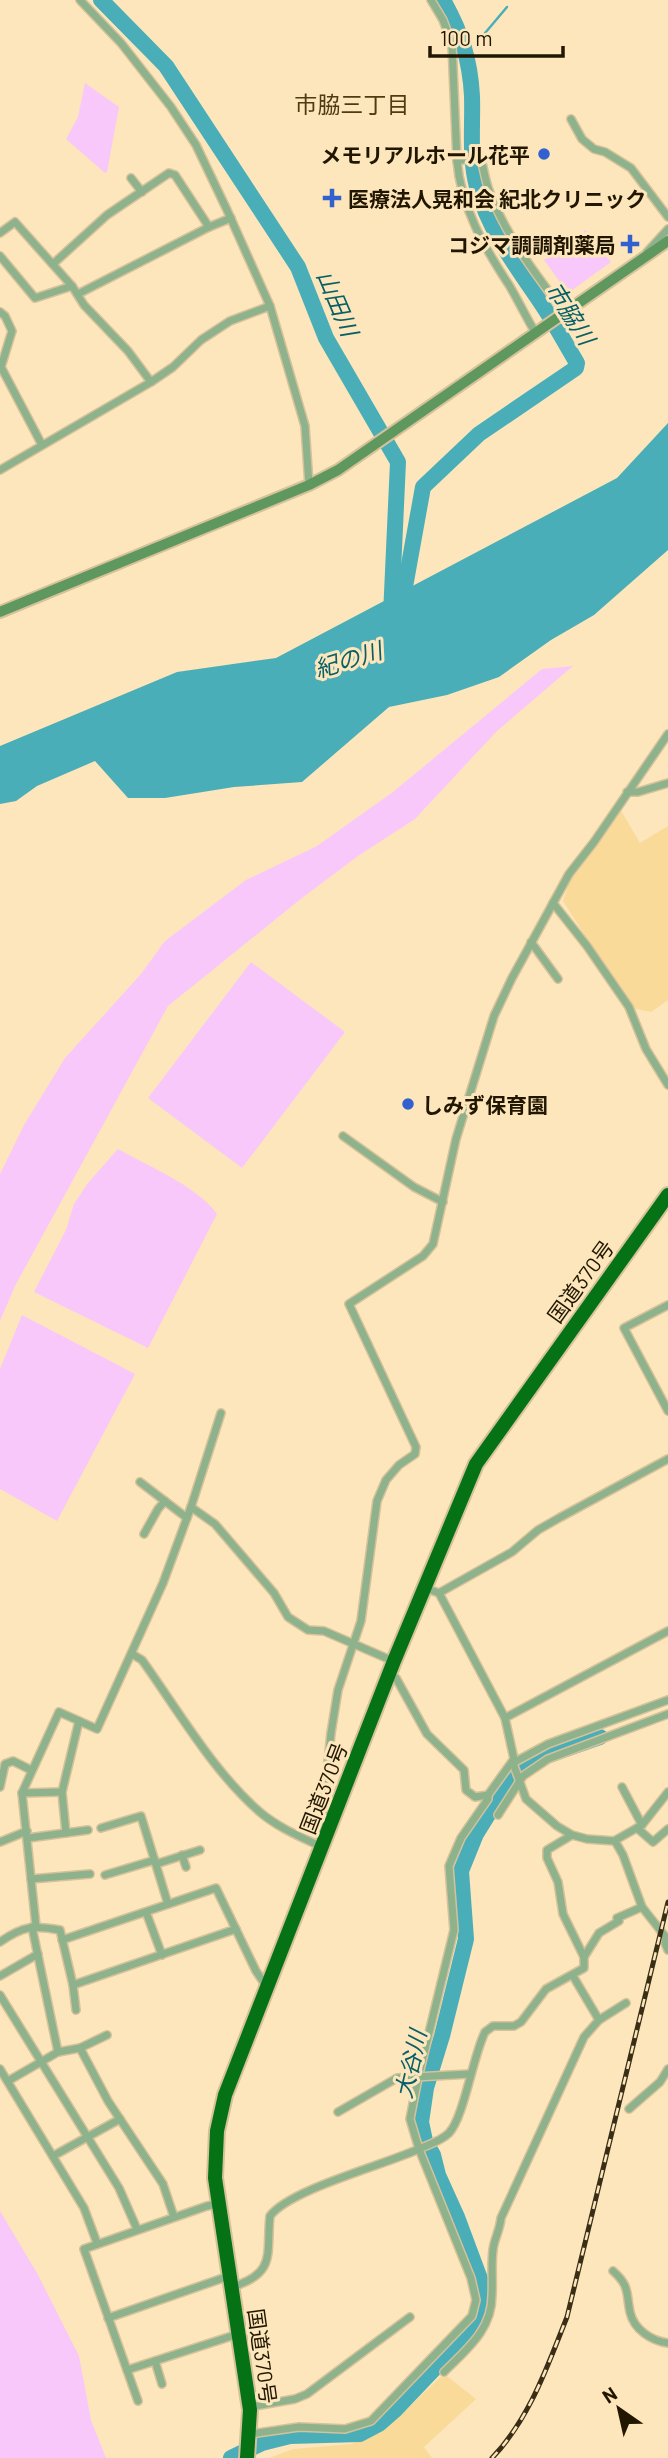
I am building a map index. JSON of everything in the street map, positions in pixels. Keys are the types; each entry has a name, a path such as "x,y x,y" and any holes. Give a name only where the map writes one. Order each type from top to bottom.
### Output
{"highway":[{"name":"国道370号","path":"247,2458 250,2438 249,2407 215,2178 217,2131 225,2095 392,1668 432,1590 475,1464 668,1195"}],"street":[{"path":"80,0 121,43 171,107 196,145 231,218 270,306 305,426 309,485"},
{"path":"432,0 452,44 457,161 459,178 472,220 497,268 536,332"},
{"path":"571,119 582,139 594,149 605,152 631,168 668,217"},
{"path":"457,161 480,156 488,190 505,227 519,251 564,312"},
{"path":"53,264 107,215 169,173 176,175 209,227"},
{"path":"131,178 142,192"},
{"path":"78,294 231,218"},
{"path":"0,233 15,222 72,286 99,323 128,351 151,382"},
{"path":"636,264 668,229"},
{"path":"0,612 309,485 338,470 668,242"},
{"path":"0,256 35,298 72,286"},
{"path":"0,470 151,382 173,367 201,340 230,321 270,306"},
{"path":"0,312 12,331 1,367 42,445"},
{"path":"324,1843 321,1829 331,1733 338,1690 361,1621 380,1491 399,1465 415,1454 416,1447 349,1304 429,1251 433,1244 456,1139 494,1016 569,874 668,734"},
{"path":"627,792 638,792 668,782"},
{"path":"553,903 629,1007 640,1036 668,1085"},
{"path":"531,942 558,979"},
{"path":"343,1136 414,1187 443,1202"},
{"path":"668,1305 624,1328 668,1411"},
{"path":"58,2052 37,1954 22,1793 59,1712 97,1729 163,1583 191,1507 220,1413"},
{"path":"668,1459 538,1530 512,1552 432,1590 505,1718 526,1800 572,1835 614,1841 640,1826 668,1792"},
{"path":"140,1482 187,1518"},
{"path":"144,1534 158,1508 165,1501"},
{"path":"191,1507 215,1524 274,1593 288,1616 308,1630 324,1631 354,1644 392,1668 427,1734 464,1770 466,1790 475,1797 488,1795 548,1744 668,1700"},
{"path":"505,1718 668,1631"},
{"path":"132,1654 142,1660 215,1762 261,1812 282,1828 324,1843"},
{"path":"517,1772 530,1770 548,1759 668,1714"},
{"path":"66,1833 61,1792 79,1721"},
{"path":"0,1787 5,1764 13,1760 31,1770"},
{"path":"498,1815 517,1772"},
{"path":"622,1787 640,1826 653,1842 668,1829"},
{"path":"22,1793 61,1792"},
{"path":"250,2438 299,2427 345,2428 371,2421 472,2316 477,2300 471,2278 419,2149 410,2119 454,1930 449,1866 461,1838 488,1795"},
{"path":"101,1828 141,1816 168,1904"},
{"path":"0,1831 2,1842 27,1834 88,1830"},
{"path":"108,2318 230,2282 249,2280 267,2265 270,2216 281,2204 429,2145 445,2136 455,2123 485,2032 493,2026 514,2026 522,2022 546,1989 584,1968 584,1957 563,1914 558,1882 547,1858 547,1850 572,1835"},
{"path":"614,1841 623,1855 642,1907 667,1939 665,1943 668,1950"},
{"path":"105,1875 200,1850"},
{"path":"183,1856 186,1867"},
{"path":"31,1879 90,1874"},
{"path":"62,1940 216,1888 256,1971 267,1986"},
{"path":"584,1957 599,1933 619,1921 617,1918 642,1907"},
{"path":"146,1912 162,1955"},
{"path":"0,1942 12,1934 34,1926 60,1930 76,2010"},
{"path":"73,1985 236,1929"},
{"path":"0,1976 37,1954"},
{"path":"573,1976 599,2020"},
{"path":"0,1995 119,2188 137,2229"},
{"path":"444,2372 480,2336 487,2322 491,2309 493,2247 500,2231 501,2218 584,2037 599,2020 626,2003"},
{"path":"8,2081 58,2052 80,2048 107,2035"},
{"path":"80,2048 120,2119 163,2184 174,2217"},
{"path":"0,2069 84,2208 97,2243"},
{"path":"629,2109 660,2082 668,2069"},
{"path":"338,2112 397,2078 470,2074"},
{"path":"53,2156 120,2119"},
{"path":"138,2401 84,2249 218,2204"},
{"path":"613,2271 626,2287 630,2313 635,2323 656,2341 668,2343"},
{"path":"249,2407 295,2399 307,2394 410,2317"},
{"path":"127,2370 239,2334"},
{"path":"155,2361 162,2384"}],"shaded area":[{"path":"85,83 119,107 105,173 66,139 78,117"},
{"path":"586,230 611,262 568,293 544,260"},
{"path":"573,666 497,731 415,819 358,856 302,898 168,1006 15,1286 0,1321 0,1174 24,1125 65,1058 141,974 165,941 246,880 317,846 393,792 542,669"},
{"path":"620,809 640,843 668,826 668,1000 651,1012 631,1008 563,901 571,877"},
{"path":"251,962 345,1032 242,1168 148,1098"},
{"path":"118,1149 185,1186 217,1214 148,1348 34,1292 66,1230 74,1204 88,1183"},
{"path":"22,1315 135,1374 57,1521 0,1489 0,1369"},
{"path":"0,2211 37,2273 79,2356 91,2420 106,2458 0,2458"},
{"path":"444,2374 476,2399 424,2447 432,2458 269,2458 293,2449 352,2444 395,2420"}],"water":[{"name":"紀の川","path":"668,423 668,550 594,615 551,640 499,677 447,695 389,707 302,782 234,787 165,798 128,798 95,761 37,786 16,801 0,804 0,746 177,672 276,658 617,478"}],"waterway":[{"name":"山田川","path":"101,0 166,66 298,267 326,338 398,462 391,615"},
{"name":"市脇川","path":"401,609 423,487 479,434 576,368 577,363 546,310 504,248 482,203 473,164 472,96 467,58 460,35 443,0"},
{"path":"480,39 507,7"},
{"name":"大谷川","path":"231,2458 262,2443 290,2436 360,2434 379,2424 476,2325 486,2306 482,2284 438,2175 433,2155 425,2141 421,2122 426,2088 466,1939 461,1871 476,1834 494,1805 529,1762 600,1737"}],"railway":[{"path":"492,2458 527,2409 567,2317 668,1902"}],"place":[{"name":"メモリアルホール花平","path":"544,154"},
{"name":"医療法人晃和会 紀北クリニック","path":"332,198"},
{"name":"コジマ調調剤薬局","path":"630,244"},
{"name":"しみず保育園","path":"408,1104"}],"district":[{"name":"市脇三丁目","path":"352,104"}]}
